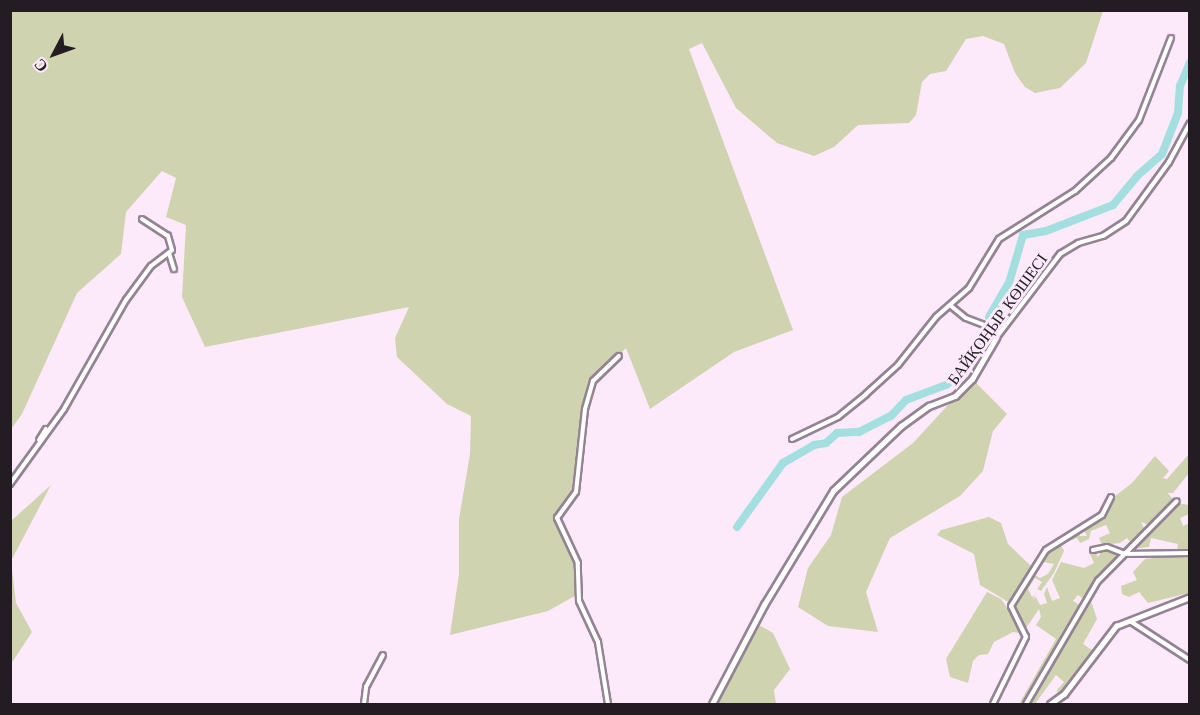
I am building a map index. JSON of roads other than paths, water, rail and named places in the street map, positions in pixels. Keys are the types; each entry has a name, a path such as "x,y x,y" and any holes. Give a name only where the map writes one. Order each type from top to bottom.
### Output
{"street":[{"path":"792,439 838,417 898,365 936,317 951,306 982,272 999,239 1075,191 1132,135 1171,38"},
{"name":"БАЙҚОҢЫР КӨШЕСІ","path":"712,705 764,606 833,491 901,426 929,406 955,396 972,379 996,338 1060,254 1078,243 1116,230 1148,193 1190,123"},
{"path":"10,482 64,409 126,300 151,266 172,250 168,236 142,219"},
{"path":"169,253 174,269"},
{"path":"951,306 966,318 989,327 996,338"},
{"path":"608,705 598,642 579,601 578,563 557,518 576,492 585,409 592,381 619,356"},
{"path":"10,482 46,429"},
{"path":"993,705 1026,637 1011,606 1046,550 1102,515 1111,497"},
{"path":"1026,705 1092,589 1177,501"},
{"path":"1093,550 1107,547 1125,554 1190,553"},
{"path":"1050,705 1068,689 1107,633 1128,619 1190,597"},
{"path":"1128,619 1190,660"},
{"path":"364,705 366,687 383,655"}],"waterway":[{"path":"989,317 1009,283 1023,235 1046,231 1113,205 1137,176 1162,154 1178,113 1180,86 1190,62"},
{"path":"737,527 783,463 814,445 826,443 837,433 859,432 891,416 906,400 946,385 959,376 973,357 981,335"}]}
